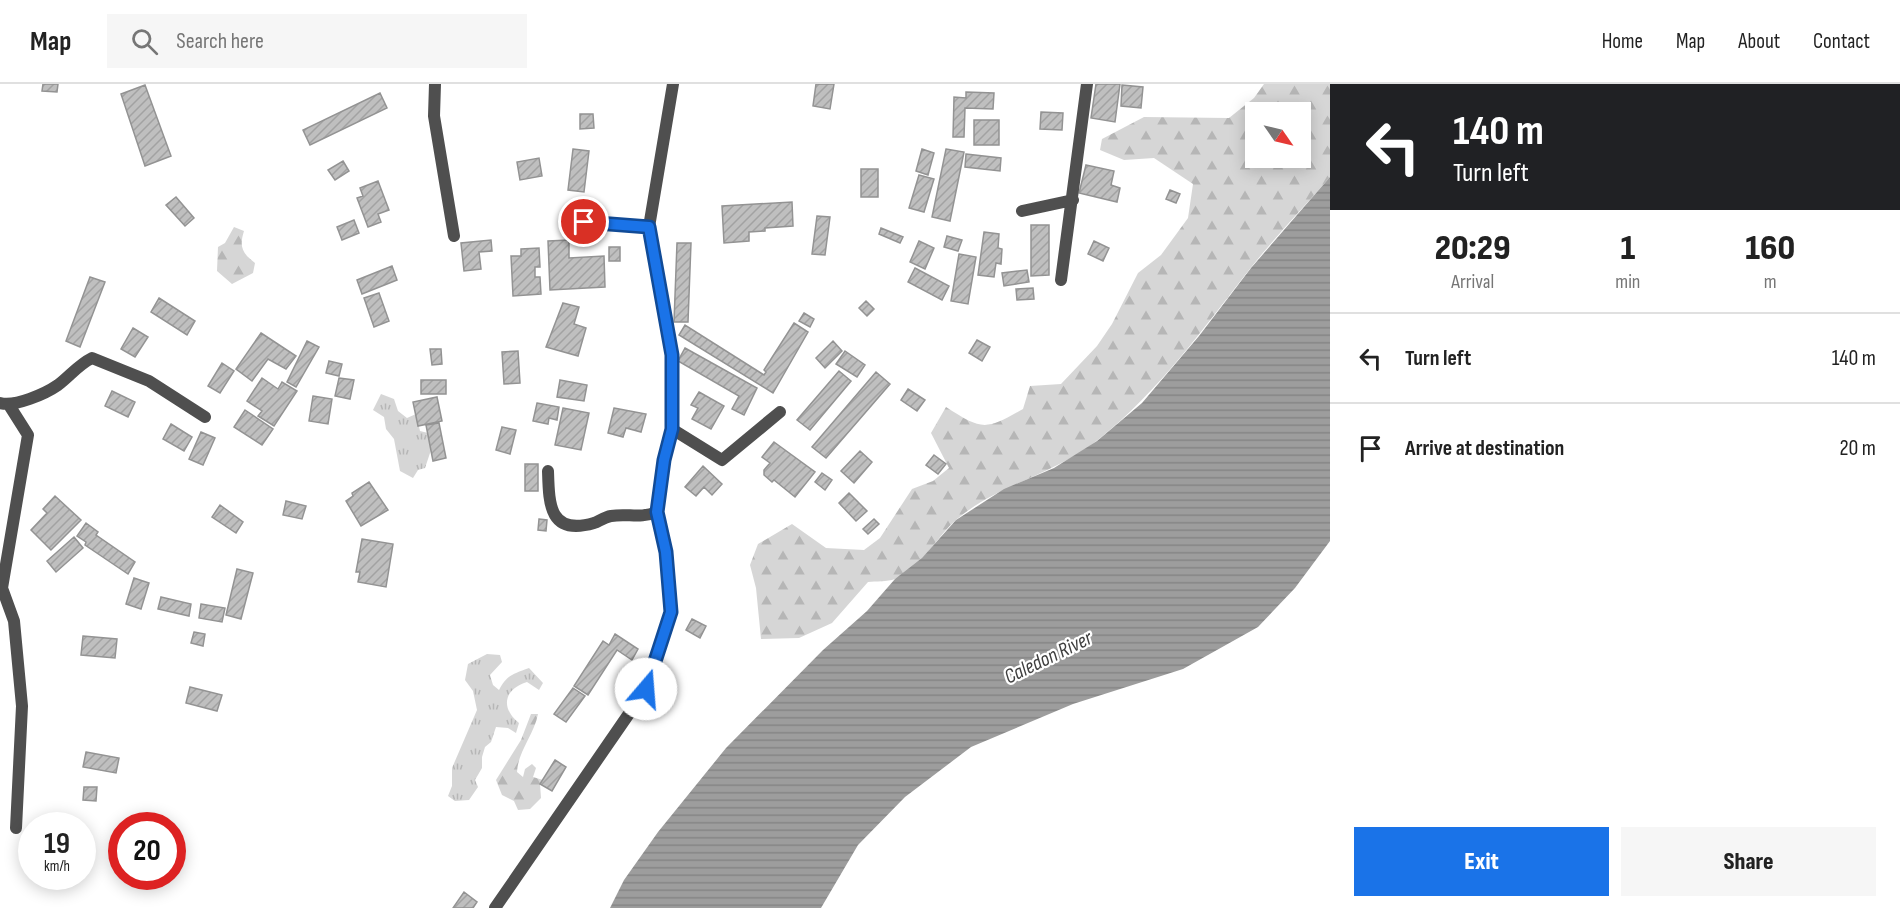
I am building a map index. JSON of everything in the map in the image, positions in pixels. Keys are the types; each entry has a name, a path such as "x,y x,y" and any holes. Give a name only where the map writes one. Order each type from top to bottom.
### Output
{"street":[{"path":"435,84 434,116 454,236"},
{"path":"495,908 646,689 671,612 666,552 657,512 664,460 672,429 672,355 649,227 673,84"},
{"path":"1062,280 1087,84"},
{"path":"1022,211 1073,200"},
{"path":"584,222 649,227"},
{"path":"16,828 22,706 14,621 1,589 28,435 5,404 56,386 82,363 92,358 149,381 205,417"},
{"path":"672,429 722,460 780,412"},
{"path":"548,471 549,505 556,519 573,526 611,516 645,517 657,512"}],"green space":[{"path":"1264,84 1330,84 1330,177 1278,235 1197,337 1141,401 1099,439 1082,451 973,507 957,519 920,561 904,575 892,580 868,582 832,623 799,638 761,639 756,588 750,565 758,544 792,524 826,548 864,550 880,538 912,489 933,481 949,468 931,433 946,407 976,424 991,424 1023,409 1030,386 1061,384 1097,346 1112,324 1138,273 1161,255 1188,218 1193,184 1154,158 1124,160 1100,150 1102,139 1144,117 1229,118 1245,105 1245,168 1311,168 1311,102 1249,102"},
{"path":"234,227 244,231 243,249 255,263 253,273 232,284 217,271 218,247 225,243"},
{"path":"381,394 394,399 398,411 407,418 416,414 420,431 428,433 431,450 425,468 418,470 413,478 400,471 394,439 386,429 384,417 373,410"},
{"path":"487,654 500,655 502,662 490,675 493,685 499,690 511,676 529,668 543,683 539,690 527,682 513,689 509,694 507,705 509,711 519,723 516,733 508,728 496,727 491,742 485,747 482,768 475,780 478,787 469,800 455,801 448,796 452,786 452,768 477,710 473,691 465,680 468,664"},
{"path":"531,714 538,714 520,757 517,772 523,777 525,769 532,764 536,768 533,777 543,780 540,784 541,798 530,809 518,810 514,801 502,795 496,780 521,740"}],"water":[{"name":"Caledon River","path":"1330,177 1330,541 1295,588 1258,627 1183,669 1073,704 971,747 905,797 858,845 821,908 610,908 624,880 658,832 726,748 823,650 867,611 895,579 922,558 956,520 1004,489 1054,468 1097,441 1142,403 1199,336 1251,268"}],"building":[{"path":"43,84 58,84 57,92 42,91"},
{"path":"816,84 834,84 830,109 813,106"},
{"path":"1096,84 1120,84 1115,122 1091,118"},
{"path":"145,85 171,156 145,166 121,94"},
{"path":"1122,85 1143,87 1141,108 1121,106"},
{"path":"966,92 994,93 993,109 965,108 964,137 953,137 954,97 966,98"},
{"path":"380,93 387,108 310,145 303,130"},
{"path":"1041,112 1063,113 1062,130 1040,129"},
{"path":"580,114 593,114 594,128 580,129"},
{"path":"974,120 999,120 999,145 974,145"},
{"path":"573,149 589,151 584,192 568,190"},
{"path":"922,149 934,153 928,175 916,171"},
{"path":"946,149 964,152 950,221 932,217"},
{"path":"966,154 1001,158 1000,171 965,167"},
{"path":"539,158 542,176 520,180 517,162"},
{"path":"343,161 349,171 335,180 328,170"},
{"path":"1086,165 1114,171 1111,185 1120,188 1117,202 1079,193"},
{"path":"861,169 878,169 878,197 861,197"},
{"path":"919,175 934,179 924,212 909,208"},
{"path":"378,181 389,210 378,214 381,222 368,227 357,198 363,196 360,188"},
{"path":"1170,190 1180,194 1176,203 1166,199"},
{"path":"176,197 194,218 185,226 166,205"},
{"path":"792,202 793,226 765,228 765,231 749,232 749,241 724,243 722,206"},
{"path":"817,216 830,217 825,255 812,254"},
{"path":"354,220 359,233 342,240 337,227"},
{"path":"1031,225 1049,225 1049,275 1031,276"},
{"path":"881,228 903,237 900,243 879,234"},
{"path":"984,232 999,234 998,248 1002,249 1001,264 996,263 994,277 978,275"},
{"path":"947,236 962,240 958,251 944,247"},
{"path":"491,240 492,251 479,252 481,269 464,271 461,243"},
{"path":"569,240 569,258 604,256 605,287 550,290 548,241"},
{"path":"919,241 934,248 925,269 910,262"},
{"path":"1094,241 1109,248 1103,261 1088,254"},
{"path":"677,243 691,243 688,322 674,322"},
{"path":"609,247 620,247 620,261 609,261"},
{"path":"539,248 540,267 535,267 535,277 540,277 541,294 513,296 511,256 521,256 521,249"},
{"path":"959,254 976,257 968,304 951,301"},
{"path":"392,266 397,280 362,294 357,280"},
{"path":"915,268 949,286 942,300 908,282"},
{"path":"1027,270 1029,282 1004,286 1002,273"},
{"path":"90,277 105,282 80,347 66,341"},
{"path":"1033,288 1034,299 1017,300 1016,289"},
{"path":"379,293 389,321 374,327 364,298"},
{"path":"159,298 195,321 187,335 151,312"},
{"path":"866,301 874,309 867,316 859,308"},
{"path":"563,303 579,307 574,324 586,328 578,356 546,347"},
{"path":"804,313 814,319 810,327 799,321"},
{"path":"794,323 808,332 773,393 679,335 685,325 764,375 766,372 764,370"},
{"path":"133,328 148,337 135,357 121,349"},
{"path":"261,333 296,356 286,369 268,359 252,381 236,369"},
{"path":"977,340 990,347 982,361 969,353"},
{"path":"307,341 319,347 296,387 287,382"},
{"path":"833,341 842,351 825,368 816,358"},
{"path":"685,348 757,388 744,415 732,409 739,396 678,361"},
{"path":"430,349 441,349 442,364 432,365"},
{"path":"518,351 520,383 504,384 502,352"},
{"path":"845,351 865,365 857,377 836,364"},
{"path":"329,361 342,364 339,376 326,373"},
{"path":"222,363 234,371 220,393 208,386"},
{"path":"839,371 851,381 810,430 797,420"},
{"path":"876,372 890,384 826,458 812,447"},
{"path":"262,378 278,389 282,382 297,391 274,426 258,416 262,411 247,401"},
{"path":"339,378 354,380 350,399 335,396"},
{"path":"421,380 446,380 446,394 421,394"},
{"path":"560,380 587,385 584,401 557,397"},
{"path":"908,389 925,400 917,411 901,400"},
{"path":"112,391 135,402 128,417 105,406"},
{"path":"699,392 724,406 711,429 692,419 698,408 691,405"},
{"path":"313,396 332,399 328,424 309,421"},
{"path":"437,397 442,421 418,426 413,402"},
{"path":"537,403 559,407 557,420 549,418 548,424 533,421"},
{"path":"563,408 589,413 581,450 555,445"},
{"path":"614,408 646,414 641,432 626,428 623,437 608,433"},
{"path":"245,410 273,429 262,445 234,427"},
{"path":"439,423 446,458 433,461 426,425"},
{"path":"171,424 192,437 184,451 163,439"},
{"path":"502,427 516,430 510,454 496,450"},
{"path":"201,432 215,438 203,465 189,459"},
{"path":"774,442 815,472 795,497 764,475 764,470 770,463 762,457"},
{"path":"860,451 872,462 854,483 841,471"},
{"path":"934,455 946,464 938,474 926,465"},
{"path":"525,464 538,464 538,491 525,491"},
{"path":"703,466 722,484 712,495 704,487 696,496 685,487"},
{"path":"822,473 832,480 825,490 815,482"},
{"path":"369,482 388,510 361,526 346,501 353,496 352,493"},
{"path":"849,493 867,511 856,521 839,503"},
{"path":"55,496 81,520 51,550 31,530 47,513 43,509"},
{"path":"286,501 306,506 302,519 283,515"},
{"path":"220,505 243,522 236,533 212,517"},
{"path":"539,519 547,520 546,531 538,530"},
{"path":"874,519 879,524 868,534 863,529"},
{"path":"86,523 98,532 96,535 135,562 128,574 85,545 86,542 77,536"},
{"path":"74,537 83,548 56,572 47,561"},
{"path":"362,539 393,544 386,587 358,582 360,572 356,572"},
{"path":"237,569 253,573 241,619 226,615"},
{"path":"134,578 149,583 141,609 126,604"},
{"path":"161,597 191,604 189,616 158,609"},
{"path":"201,604 225,608 222,622 199,618"},
{"path":"692,619 706,626 700,638 686,630"},
{"path":"194,632 205,634 203,646 191,643"},
{"path":"615,634 638,649 632,660 617,650 588,695 574,686 603,641 609,645"},
{"path":"83,636 117,639 115,658 81,655"},
{"path":"190,687 222,695 217,711 186,703"},
{"path":"573,688 585,696 566,722 554,714"},
{"path":"86,752 119,758 116,773 83,767"},
{"path":"555,760 566,767 552,791 540,784"},
{"path":"84,787 97,787 96,801 83,800"},
{"path":"464,892 477,902 473,908 453,908"}],"route":[{"path":"584,222 649,227 672,355 672,429 664,460 657,512 666,552 671,612 646,689"}]}
